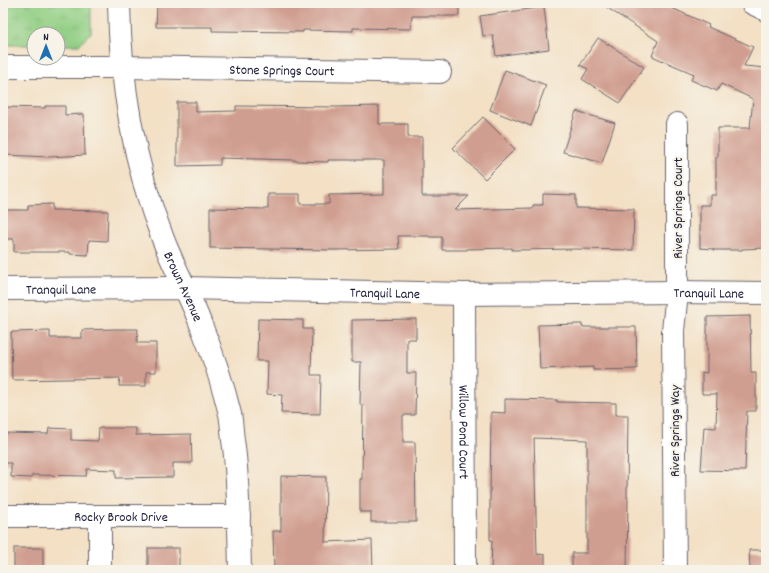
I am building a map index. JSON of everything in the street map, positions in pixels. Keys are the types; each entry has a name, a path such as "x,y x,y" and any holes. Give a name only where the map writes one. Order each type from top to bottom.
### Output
{"street":[{"name":"Brown Avenue","path":"119,3 119,29 129,112 140,166 149,199 163,240 201,324 230,414 237,474 240,570"},
{"path":"752,3 766,10"},
{"name":"Stone Springs Court","path":"3,67 124,67 440,72"},
{"name":"River Springs Court","path":"677,124 678,292"},
{"name":"Tranquil Lane","path":"3,289 185,288 464,294 678,292 766,293"},
{"name":"River Springs Way","path":"675,570 673,331 678,292"},
{"name":"Willow Pond Court","path":"464,294 465,570"},
{"name":"Rocky Brook Drive","path":"3,516 239,516"},
{"path":"100,516 100,570"}],"green space":[{"path":"3,3 91,3 91,33 79,45 66,45 66,26 26,26 26,45 3,45"}],"building":[{"path":"157,3 459,3 459,16 412,16 411,29 353,28 353,31 303,30 303,32 212,31 212,27 156,27"},
{"path":"600,3 661,3 709,25 708,27 753,47 744,66 766,68 766,105 764,104 764,197 766,197 766,248 713,250 700,248 700,205 710,205 710,195 716,195 718,128 750,128 753,99 721,84 717,91 691,80 694,74 652,56 658,41"},
{"path":"544,7 549,49 496,56 493,35 483,36 480,16"},
{"path":"598,38 644,67 620,103 582,79 588,69 580,65"},
{"path":"505,70 546,85 531,126 490,110"},
{"path":"177,102 196,102 196,112 236,111 236,106 379,106 379,124 408,124 408,137 422,137 422,196 469,196 455,210 533,208 533,205 543,205 543,194 576,195 576,208 634,209 633,250 512,250 512,248 442,250 442,237 429,236 398,236 399,249 333,250 210,248 210,208 268,209 268,194 300,194 300,204 329,204 329,195 384,194 384,160 328,160 328,162 220,158 220,165 177,166"},
{"path":"45,106 65,106 65,115 84,114 85,155 49,157 3,154 3,107 45,108"},
{"path":"576,111 615,123 602,163 563,152"},
{"path":"483,117 515,149 485,179 453,148"},
{"path":"52,204 52,210 108,211 107,241 89,240 88,255 70,254 70,252 14,252 14,239 3,239 3,210 28,210 28,205"},
{"path":"750,316 751,373 756,373 756,411 747,411 745,471 701,470 704,427 716,428 717,394 702,394 702,372 707,373 707,317"},
{"path":"258,319 303,320 303,329 312,329 311,375 321,375 320,414 281,413 282,395 267,394 268,361 257,361"},
{"path":"416,319 416,339 407,339 407,373 416,373 415,415 403,415 403,442 415,442 416,522 371,522 371,512 360,512 363,405 360,405 361,362 352,362 352,320"},
{"path":"582,324 582,327 636,327 637,369 593,370 593,367 540,369 538,325"},
{"path":"138,329 137,343 156,343 156,372 146,372 146,386 119,386 120,378 12,380 11,332 50,331 50,338 82,338 82,330"},
{"path":"505,399 616,403 616,415 628,415 627,570 572,570 572,553 587,553 587,440 534,438 537,554 545,555 545,570 491,570 491,412 505,413"},
{"path":"49,428 71,429 71,440 98,441 99,428 136,428 136,435 191,434 192,463 173,463 173,477 116,478 116,470 87,469 86,476 32,475 32,478 11,477 11,463 3,463 3,433 48,434"},
{"path":"281,476 326,477 325,542 372,540 373,570 274,570 273,531 281,531"},
{"path":"14,548 43,548 43,570 14,570"},
{"path":"148,548 179,548 179,570 148,570"},
{"path":"749,550 766,550 766,570 750,570"}]}
